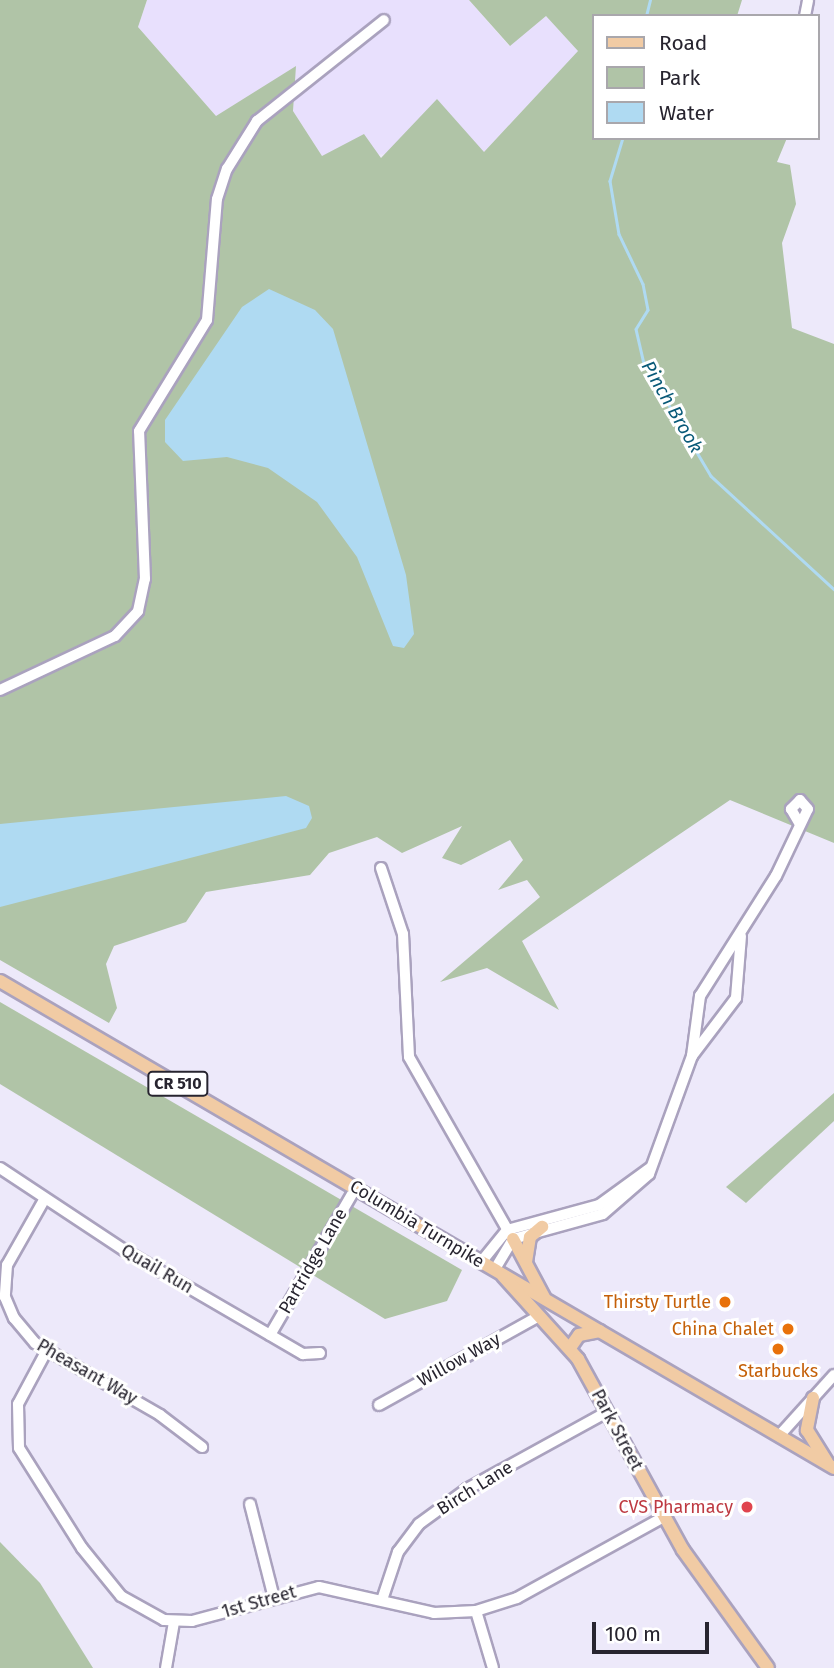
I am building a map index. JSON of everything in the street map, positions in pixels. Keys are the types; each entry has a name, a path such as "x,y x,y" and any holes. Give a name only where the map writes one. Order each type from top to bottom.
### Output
{"main road":[{"name":"Columbia Turnpike","path":"0,981 831,1466"},
{"path":"526,1265 530,1237 542,1227"},
{"path":"510,1234 544,1297"},
{"name":"Park Street","path":"498,1271 578,1359 664,1517 768,1668"},
{"path":"539,1316 553,1321 572,1345 578,1359"},
{"path":"572,1345 579,1335 600,1331"},
{"path":"813,1398 807,1430 831,1466"}],"street":[{"path":"0,690 115,636 138,611 145,579 139,431 207,320 217,199 227,169 257,121 384,20"},
{"path":"510,1234 603,1214 645,1180 692,1056 700,996 741,936 799,823"},
{"path":"381,869 406,958 405,1046 510,1234 498,1271"},
{"path":"692,1056 736,998 741,936"},
{"name":"Quail Run","path":"0,1168 44,1200 270,1335 303,1354 320,1353"},
{"path":"482,1261 510,1234 598,1205 650,1168"},
{"name":"Partridge Lane","path":"270,1335 356,1187"},
{"name":"Pheasant Way","path":"44,1200 12,1254 4,1286 14,1318 47,1350 160,1415 201,1447"},
{"name":"Willow Way","path":"379,1405 539,1316"},
{"path":"47,1350 18,1404 22,1454 121,1596 141,1611 174,1622 166,1668"},
{"path":"779,1436 834,1375"},
{"name":"Birch Lane","path":"382,1600 398,1552 419,1524 467,1489 607,1412"},
{"path":"250,1504 274,1598"},
{"name":"1st Street","path":"174,1622 330,1587 434,1613 476,1611 517,1598 664,1517"},
{"path":"476,1611 493,1668"}],"shaded area":[{"path":"147,0 469,0 509,46 546,16 578,51 484,152 322,156 293,111 216,116 138,27"}],"green space":[{"path":"0,0 147,0 138,27 216,116 296,66 293,111 322,156 364,134 381,158 437,99 484,152 578,51 546,16 510,46 469,0 742,0 738,14 592,14 592,140 786,140 777,162 790,165 796,204 782,243 792,328 834,344 834,843 730,800 522,941 559,1010 487,968 440,982 540,897 527,880 498,890 523,860 510,840 461,865 442,858 462,826 402,853 377,837 329,853 310,875 206,892 186,922 114,946 106,964 117,1008 109,1023 0,960"},
{"path":"0,1002 462,1270 447,1301 385,1319 0,1084"},
{"path":"834,1093 834,1121 746,1203 726,1187"},
{"path":"0,1542 40,1583 93,1668 0,1668"}],"water":[{"path":"269,289 315,310 333,329 406,575 414,634 404,648 393,646 357,557 317,502 268,468 227,457 183,461 165,442 165,420 242,307"},
{"path":"286,796 309,806 312,818 306,828 0,907 0,824"}],"waterway":[{"name":"Pinch Brook","path":"646,14 650,0"},
{"name":"Pinch Brook","path":"622,140 610,181 619,234 643,284 648,310 636,329 644,363 711,476 834,589"}],"place":[{"name":"Thirsty Turtle","path":"725,1302"},
{"name":"China Chalet","path":"788,1329"},
{"name":"Starbucks","path":"778,1349"},
{"name":"CVS Pharmacy","path":"747,1507"}]}
